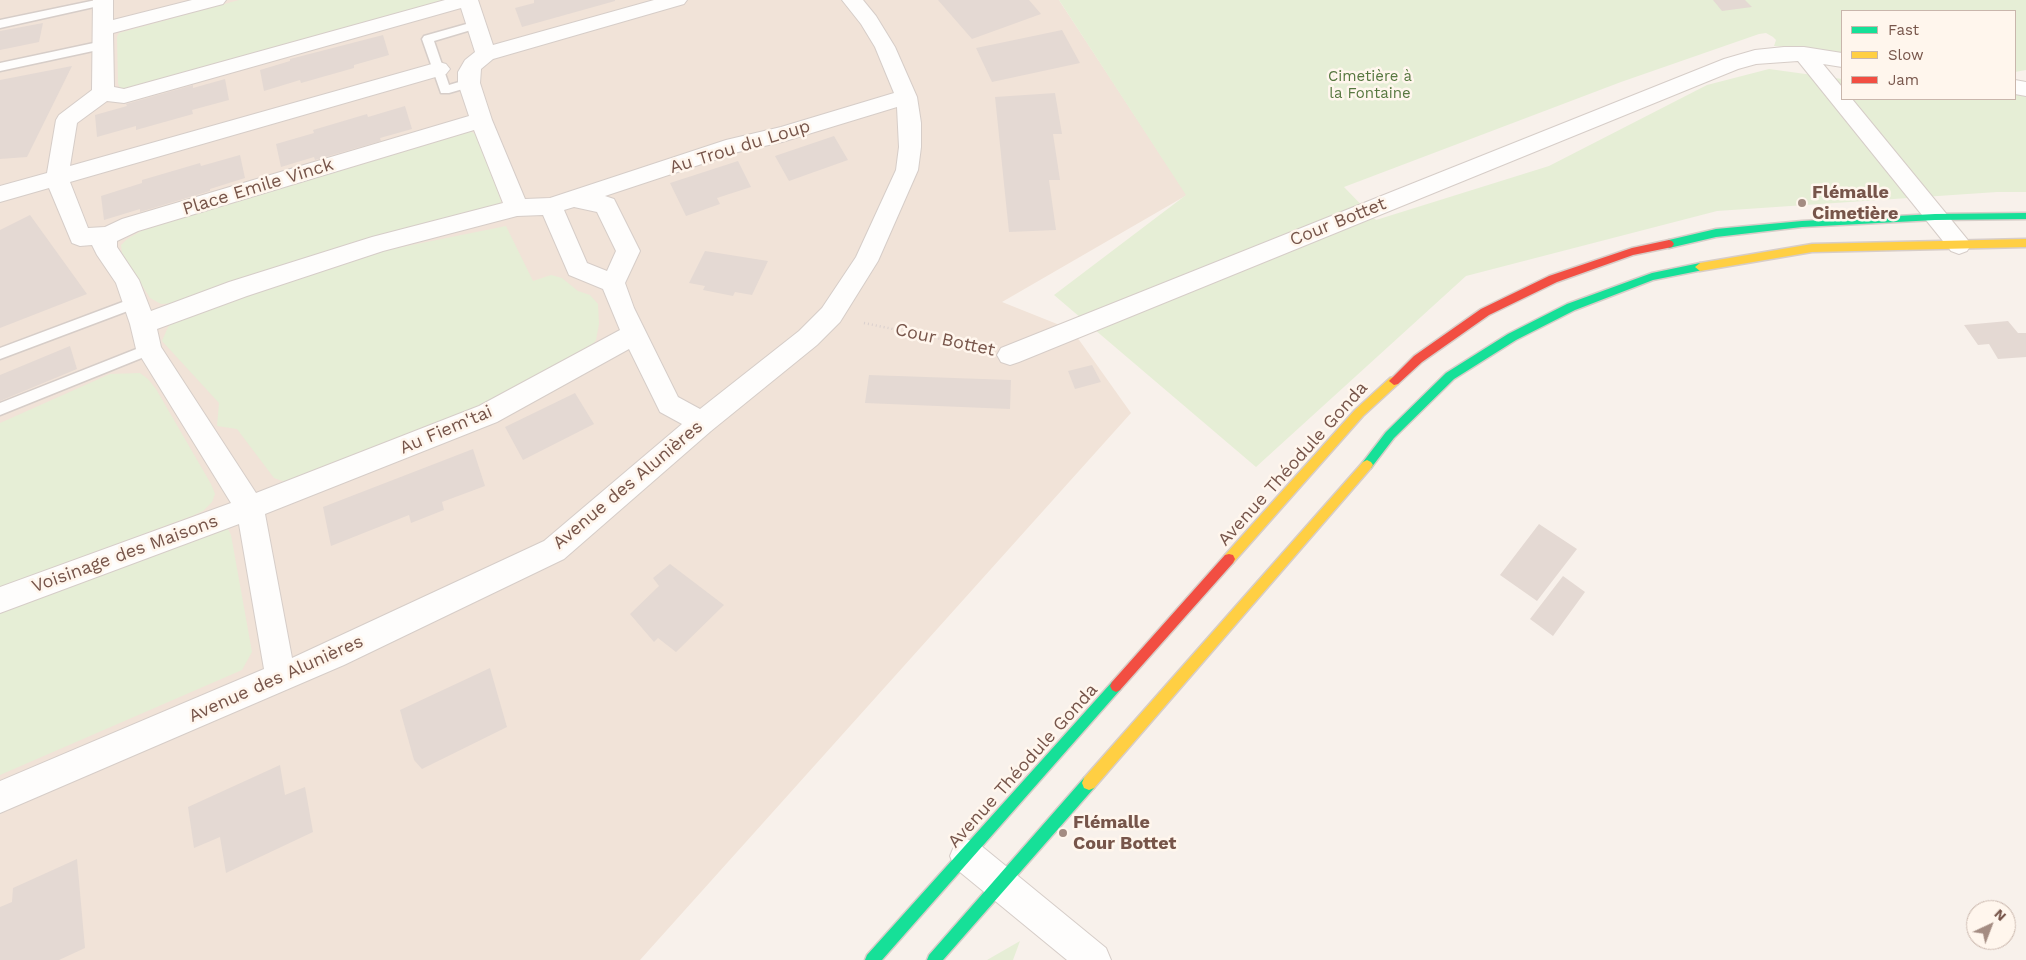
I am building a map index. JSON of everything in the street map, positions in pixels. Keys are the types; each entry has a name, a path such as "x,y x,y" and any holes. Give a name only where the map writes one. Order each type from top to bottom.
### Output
{"main road":[{"name":"Avenue Théodule Gonda","path":"872,960 967,856 1359,413 1418,359 1485,312 1553,279 1632,252 1716,233 1802,224 1935,217 2026,216"},
{"path":"934,960 1365,468 1390,435 1450,376 1512,337 1571,306 1652,277 1729,261 1812,248 2026,243"}],"street":[{"path":"103,37 216,0"},
{"path":"109,235 80,237 57,178 66,120 103,93 124,96 468,0 486,54"},
{"path":"142,325 238,289 380,243 517,208 469,83 469,72 472,64 486,54 677,0"},
{"name":"Avenue des Alunières","path":"0,797 333,655 554,550 702,423 808,338 831,316 866,261 907,170 910,146 906,98 885,47 869,21 852,0"},
{"path":"103,1 103,93"},
{"path":"1804,54 1959,245"},
{"name":"Cour Bottet","path":"1010,355 1716,70 1755,57 1804,54 1841,60"},
{"path":"0,194 438,69"},
{"name":"Au Trou du Loup","path":"517,208 551,206 576,199 734,146 906,98"},
{"name":"Place Emile Vinck","path":"109,235 130,225 482,120"},
{"name":"Au Trou du Loup","path":"576,199 606,206 628,251 613,283"},
{"path":"551,206 578,269 613,283 634,334 669,404 702,423"},
{"path":"109,235 104,242 105,249 123,274 142,325 250,508 280,678"},
{"name":"Au Fiem'tai","path":"250,508 488,414 634,334"},
{"name":"Voisinage des Maisons","path":"0,600 250,508"},
{"path":"967,856 1094,960"}],"lane":[{"path":"0,24 103,1"},
{"path":"469,83 445,90 428,39 477,25"},
{"path":"0,67 103,37"},
{"path":"0,354 142,325"},
{"path":"0,409 142,325"}],"path":[{"name":"Cour Bottet","path":"831,316 934,336 1010,355"}],"shaded area":[{"path":"0,0 1059,0 1187,195 1002,302 1072,330 1131,413 640,960 0,960"}],"green space":[{"path":"239,0 444,0 127,90 120,88 118,83 117,37 119,33"},
{"name":"Cimetière à la Fontaine","path":"1059,0 2026,0 2026,70 2016,72 2016,10 1841,10 1841,53 1774,46 1776,40 1773,37 1766,33 1759,34 1621,82 1344,187 1376,220 1549,166 1707,85 1769,69 1841,79 1841,100 2016,100 2016,89 2026,90 2026,192 1997,192 1717,211 1466,276 1256,467 1054,295 1186,195"},
{"path":"470,131 479,136 501,201 500,206 176,303 161,304 150,298 122,253 121,245 127,239 143,230"},
{"path":"506,226 533,281 551,275 562,278 578,291 590,295 598,304 599,324 596,340 590,348 473,410 291,484 274,478 237,429 217,426 219,403 162,341 168,327 176,320 377,252"},
{"path":"140,373 156,389 211,484 215,494 212,502 203,511 192,516 0,587 0,423 110,374"},
{"path":"227,527 231,535 252,652 242,670 0,775 0,609"},
{"path":"1020,941 1013,960 987,960"}],"building":[{"path":"534,0 615,1 522,27 515,8 534,3"},
{"path":"938,0 1029,0 1041,14 972,39"},
{"path":"1713,0 1745,0 1752,7 1722,11"},
{"path":"43,23 39,42 0,50 0,31"},
{"path":"1062,30 1080,63 992,82 976,48"},
{"path":"383,35 389,55 354,65 354,68 301,83 300,80 264,91 260,70 290,61 290,59"},
{"path":"72,66 27,157 0,159 0,80"},
{"path":"225,79 229,100 192,110 193,114 136,130 136,126 97,137 95,115 193,85 193,88"},
{"path":"1055,93 1062,134 1053,134 1060,180 1049,180 1056,230 1009,232 995,97"},
{"path":"405,106 412,129 380,138 381,141 315,160 314,157 281,167 276,144 314,133 313,130 367,114 368,117"},
{"path":"834,136 848,160 789,181 775,156"},
{"path":"240,155 245,178 210,189 210,191 140,212 140,209 104,220 101,196 142,183 142,180 200,163 201,166"},
{"path":"738,161 751,187 717,198 720,204 686,216 670,183"},
{"path":"30,215 87,294 0,328 0,230"},
{"path":"705,251 768,261 752,295 735,292 733,296 703,290 705,286 689,283"},
{"path":"2008,321 2018,333 2026,333 2026,357 1998,359 1989,344 1978,345 1964,325"},
{"path":"70,346 77,369 0,401 0,375"},
{"path":"1092,365 1101,382 1075,389 1068,371"},
{"path":"869,375 1011,380 1010,409 865,403"},
{"path":"575,393 594,424 523,460 505,427"},
{"path":"473,449 485,486 442,502 444,510 411,523 409,515 331,546 323,507"},
{"path":"1539,524 1577,549 1537,601 1500,575"},
{"path":"670,564 724,605 676,652 658,638 654,642 630,614 659,586 653,578"},
{"path":"1563,576 1585,592 1553,636 1530,619"},
{"path":"490,668 507,727 422,769 414,760 400,710"},
{"path":"280,765 285,795 305,787 313,832 226,873 220,837 194,848 188,807"},
{"path":"77,859 85,948 59,960 0,960 0,907 12,902 13,888"}],"traffic: fast":[{"path":"1669,244 1716,233 1802,224 1935,217 2026,216"},
{"path":"1367,465 1390,435 1450,376 1512,337 1571,307 1652,277 1700,267"},
{"path":"872,960 1116,686"},
{"path":"934,960 1089,783"}],"traffic: slow":[{"path":"1700,267 1812,248 2026,243"},
{"path":"1229,559 1359,413 1394,381"},
{"path":"1089,783 1367,465"}],"traffic: jam":[{"path":"1394,381 1418,359 1485,312 1553,279 1632,252 1669,244"},
{"path":"1116,686 1229,559"}],"place":[{"name":"Flémalle Cimetière","path":"1802,203"},
{"name":"Flémalle Cour Bottet","path":"1063,833"}]}
